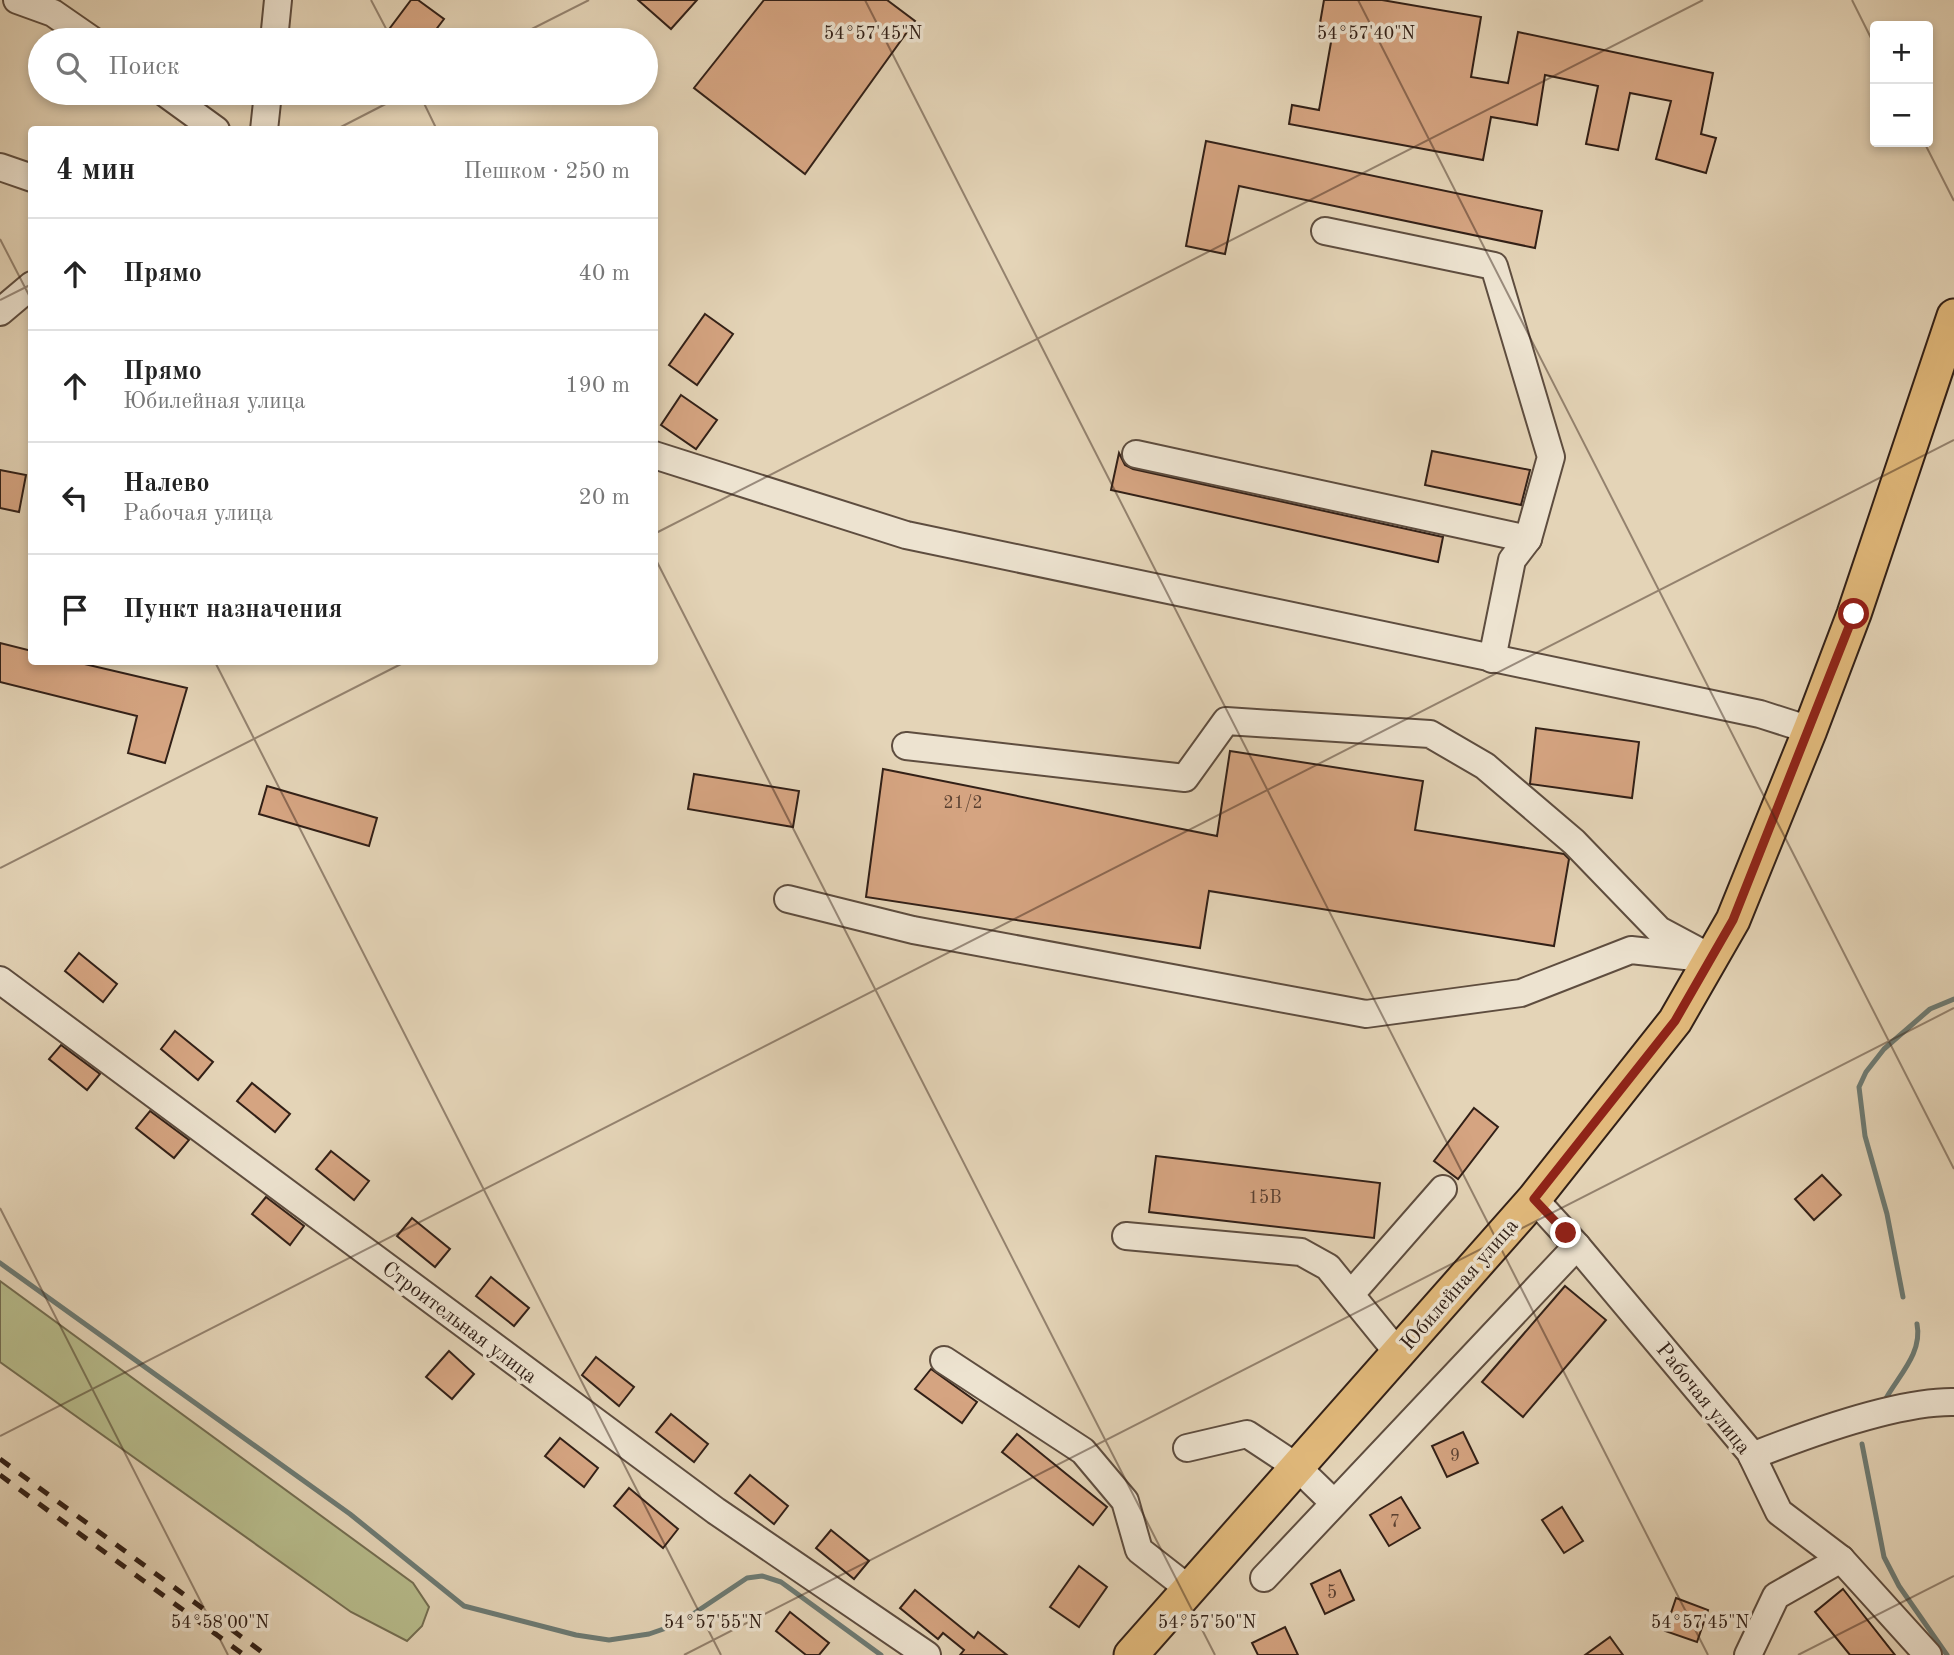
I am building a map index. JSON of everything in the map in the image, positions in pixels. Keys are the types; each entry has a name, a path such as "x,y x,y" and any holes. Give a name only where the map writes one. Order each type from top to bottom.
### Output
{"main road":[{"name":"Юбилейная улица","path":"1131,1655 1534,1199 1675,1021 1733,920 1810,730 1854,614 1954,316"}],"street":[{"path":"18,0 53,13 75,28"},
{"path":"275,28 278,0"},
{"path":"182,105 210,126"},
{"path":"264,126 267,105"},
{"path":"0,167 28,177"},
{"path":"1325,231 1494,267 1552,457 1528,539 1513,561 1492,659"},
{"path":"0,312 28,288"},
{"path":"1136,454 1528,539"},
{"path":"658,456 906,535 1759,714 1810,730"},
{"path":"906,746 1185,778 1226,721 1430,734 1495,774 1574,842 1659,930 1712,959"},
{"path":"788,899 913,930 1366,1014 1521,993 1631,950 1712,959"},
{"name":"Строительная улица","path":"0,980 716,1511 927,1655"},
{"path":"1351,1294 1443,1189"},
{"name":"Рабочая улица","path":"1534,1199 1577,1246 1752,1456 1779,1512 1841,1559 1928,1655"},
{"path":"1126,1236 1301,1252 1328,1267 1398,1353"},
{"path":"1264,1578 1577,1246"},
{"path":"944,1360 1083,1451 1125,1501 1139,1550 1189,1589"},
{"path":"1752,1456 1802,1436 1918,1405 1954,1402"},
{"path":"1188,1448 1247,1434 1297,1467 1334,1503"},
{"path":"1748,1655 1776,1596 1841,1559"}],"green space":[{"path":"0,1281 413,1583 429,1607 422,1626 407,1641 351,1612 0,1362"}],"building":[{"path":"411,0 418,0 444,19 437,28 390,28"},
{"path":"638,0 697,0 671,29"},
{"path":"764,0 887,0 915,21 805,174 694,88"},
{"path":"1324,0 1382,0 1481,17 1471,77 1508,83 1518,32 1713,73 1701,134 1716,138 1706,173 1656,159 1671,101 1630,93 1618,150 1586,144 1598,86 1545,75 1537,125 1491,117 1483,160 1289,124 1292,105 1319,110 1333,31 1319,29"},
{"path":"1206,141 1542,211 1535,248 1239,186 1225,254 1186,246"},
{"path":"705,314 733,334 697,385 669,365"},
{"path":"681,395 717,420 696,449 661,425"},
{"path":"1432,451 1530,470 1521,505 1425,485"},
{"path":"1119,453 1125,465 1133,469 1443,537 1438,562 1111,490"},
{"path":"0,470 26,475 19,512 0,508"},
{"path":"0,643 28,650 28,665 89,665 187,688 165,763 128,753 137,716 0,682"},
{"path":"1536,728 1639,742 1632,798 1530,784"},
{"path":"1230,751 1423,781 1415,830 1564,854 1569,859 1554,946 1209,891 1200,948 866,897 883,769 1217,836"},
{"path":"694,774 799,791 793,827 688,809"},
{"path":"267,786 377,818 369,846 259,814"},
{"path":"79,953 117,984 103,1002 65,971"},
{"path":"175,1031 213,1062 198,1080 161,1049"},
{"path":"61,1045 100,1074 87,1090 49,1059"},
{"path":"252,1083 290,1114 275,1132 237,1101"},
{"path":"1474,1108 1498,1127 1458,1179 1434,1161"},
{"path":"150,1111 189,1140 174,1158 136,1128"},
{"path":"331,1151 369,1181 354,1200 316,1169"},
{"path":"1156,1156 1380,1183 1374,1238 1149,1212"},
{"path":"1822,1175 1841,1195 1814,1220 1795,1199"},
{"path":"266,1197 304,1226 290,1245 252,1214"},
{"path":"412,1218 450,1249 435,1267 397,1236"},
{"path":"491,1277 529,1308 514,1326 476,1296"},
{"path":"1565,1286 1606,1320 1523,1417 1482,1382"},
{"path":"449,1351 474,1374 452,1399 426,1377"},
{"path":"596,1357 634,1387 619,1406 582,1375"},
{"path":"931,1369 977,1402 962,1423 915,1389"},
{"path":"671,1414 708,1444 694,1462 656,1432"},
{"path":"1463,1432 1478,1463 1447,1477 1432,1446"},
{"path":"1017,1434 1107,1507 1093,1525 1002,1452"},
{"path":"560,1438 598,1468 584,1487 545,1456"},
{"path":"750,1475 788,1506 774,1524 735,1493"},
{"path":"629,1488 678,1529 663,1548 614,1506"},
{"path":"1401,1497 1420,1528 1389,1546 1370,1515"},
{"path":"1562,1507 1583,1541 1564,1553 1542,1520"},
{"path":"831,1530 869,1561 854,1579 816,1548"},
{"path":"1079,1566 1107,1587 1079,1627 1050,1607"},
{"path":"1340,1570 1354,1600 1325,1614 1311,1584"},
{"path":"1843,1589 1895,1655 1850,1655 1815,1612"},
{"path":"915,1590 974,1638 978,1632 1007,1655 960,1655 964,1650 943,1633 938,1639 900,1608"},
{"path":"1676,1598 1708,1610 1697,1642 1665,1631"},
{"path":"790,1612 829,1643 819,1655 806,1655 776,1631"},
{"path":"1285,1627 1298,1655 1258,1655 1252,1643"},
{"path":"1610,1637 1623,1655 1585,1655"}],"waterway":[{"path":"1903,1297 1887,1214 1865,1136 1859,1087 1866,1072 1884,1049 1930,1009 1954,999"},
{"path":"0,1263 350,1514 464,1606 576,1635 609,1640 649,1634 678,1624 747,1578 762,1576 781,1582 881,1655"},
{"path":"1884,1402 1913,1355 1918,1335 1917,1324"},
{"path":"1862,1444 1884,1557 1899,1586 1947,1655"}],"railway":[{"path":"0,1459 266,1655"},
{"path":"0,1475 244,1655"}],"route":[{"path":"1566,1233 1534,1199 1675,1021 1712,959 1733,920 1854,614"}]}
